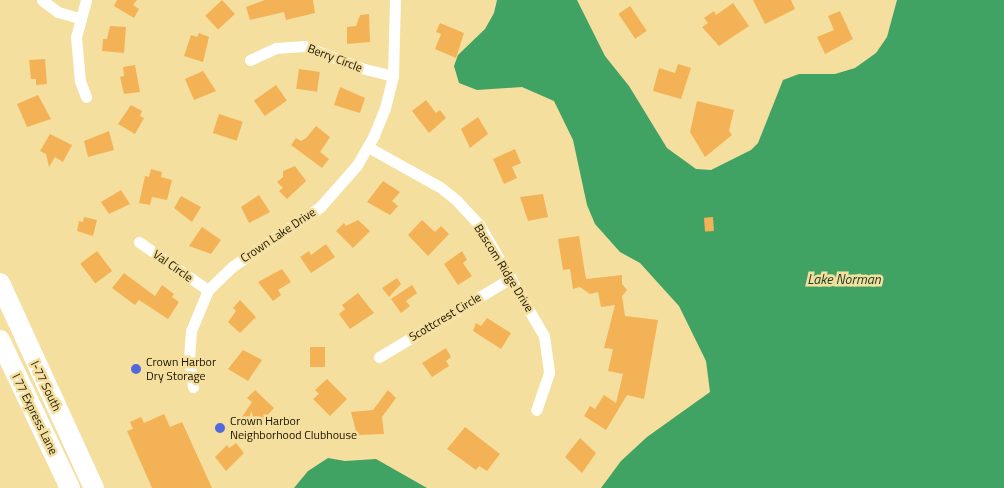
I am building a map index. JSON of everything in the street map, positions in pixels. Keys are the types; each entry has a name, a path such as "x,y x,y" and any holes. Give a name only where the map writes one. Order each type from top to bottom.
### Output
{"highway":[{"name":"I-77 South","path":"0,283 34,361 94,488"},
{"name":"I 77 Express Lane","path":"0,340 70,488"},
{"path":"0,360 58,488"},
{"name":"I 77 Express Lane","path":"34,361 84,488"}],"street":[{"path":"42,0 58,12 79,18"},
{"path":"86,0 79,18 76,55 86,97"},
{"name":"Crown Lake Drive","path":"193,387 189,359 191,331 208,290 233,266 320,207 346,179 368,147 385,108 393,76 395,0"},
{"name":"Berry Circle","path":"250,60 276,48 304,46 361,68 393,76"},
{"name":"Bascom Ridge Drive","path":"368,147 440,187 457,200 480,226 538,324 549,359 546,388 536,410"},
{"name":"Val Circle","path":"139,242 208,290"},
{"name":"Scottcrest Circle","path":"379,357 511,278"}],"water":[{"name":"Lake Norman","path":"497,0 577,0 605,56 629,86 667,148 696,169 711,170 751,150 758,143 783,80 799,74 835,74 855,68 876,53 887,37 897,0 1004,0 1004,488 601,488 621,461 647,437 710,392 706,361 679,306 640,263 620,252 595,224 587,205 573,140 554,101 522,87 477,90 459,83 454,66 458,55 485,29 494,13"},
{"path":"328,458 345,461 376,459 427,488 294,488 308,471"}],"building":[{"path":"117,0 137,0 133,5 139,9 134,18 114,6"},
{"path":"222,0 235,14 218,30 205,16"},
{"path":"265,0 313,0 315,13 286,20 284,12 250,20 246,7"},
{"path":"753,0 791,0 795,9 765,24"},
{"path":"733,3 749,26 719,46 702,27 708,23 704,18 714,11 716,15"},
{"path":"630,6 647,31 635,39 618,14"},
{"path":"840,11 853,39 825,54 817,37 834,30 828,16"},
{"path":"369,14 370,42 347,44 347,27 356,26 360,15"},
{"path":"440,23 464,33 456,58 435,49 441,34 436,32"},
{"path":"110,26 126,27 124,53 102,51 103,39 107,39"},
{"path":"199,33 209,37 203,62 184,56 191,35 197,37"},
{"path":"45,59 47,84 36,85 36,79 31,79 29,60"},
{"path":"678,64 691,68 681,99 653,91 659,68 675,73"},
{"path":"135,65 140,92 124,94 120,77 124,76 123,67"},
{"path":"299,69 320,72 317,92 296,89"},
{"path":"203,71 216,91 194,100 185,79"},
{"path":"276,85 287,101 265,116 254,100"},
{"path":"340,87 365,98 360,113 334,105"},
{"path":"38,95 51,119 27,127 17,104"},
{"path":"426,100 436,113 440,110 446,118 429,133 412,111"},
{"path":"697,101 734,110 729,131 732,135 705,157 690,132"},
{"path":"131,105 142,111 140,116 144,118 135,134 118,124"},
{"path":"219,114 243,122 237,141 213,133"},
{"path":"478,117 488,134 470,148 461,129"},
{"path":"316,126 330,137 320,152 329,159 322,168 291,145 296,138 301,141 306,138"},
{"path":"109,131 114,150 88,157 84,141"},
{"path":"50,134 72,145 63,162 55,157 49,167 46,154 40,151"},
{"path":"515,149 521,163 512,167 517,178 504,184 493,159"},
{"path":"295,166 306,181 287,199 279,191 283,188 277,182 283,177 283,171"},
{"path":"151,169 162,172 161,177 172,180 167,200 152,197 150,205 139,203 145,176 149,177"},
{"path":"383,181 400,192 392,201 398,206 390,215 367,202"},
{"path":"121,190 130,204 109,214 101,202"},
{"path":"543,194 548,217 528,221 520,197"},
{"path":"259,195 270,212 249,223 241,207"},
{"path":"181,196 201,207 192,222 174,208"},
{"path":"84,217 97,220 93,236 77,231 79,221 83,222"},
{"path":"713,217 714,231 705,232 704,218"},
{"path":"358,220 370,231 353,248 336,231 344,223 346,226"},
{"path":"422,220 435,232 441,226 449,234 428,256 408,235"},
{"path":"202,227 221,240 211,254 189,246"},
{"path":"579,236 586,279 622,275 622,284 627,290 622,296 625,316 658,320 644,399 627,395 606,430 584,416 590,406 595,409 604,395 616,403 623,374 608,371 613,349 604,348 615,305 601,307 598,292 590,294 580,287 573,289 570,269 563,270 558,239"},
{"path":"326,244 335,257 311,273 300,257 309,251 311,255"},
{"path":"97,251 112,271 95,284 80,264"},
{"path":"462,251 467,260 463,263 472,276 458,285 444,264"},
{"path":"282,269 291,282 278,290 281,295 273,301 258,282"},
{"path":"124,273 155,296 162,285 174,294 172,297 179,302 168,319 139,300 135,305 112,288"},
{"path":"397,278 401,284 389,297 382,288"},
{"path":"412,285 417,293 406,301 410,306 401,313 391,299"},
{"path":"358,293 374,313 350,329 339,314 345,309 342,305"},
{"path":"240,300 256,317 240,333 228,322 236,311 233,308"},
{"path":"487,318 511,333 501,349 473,331 476,323 481,326"},
{"path":"310,347 325,347 325,367 310,367"},
{"path":"446,348 451,357 446,361 449,366 432,377 422,363"},
{"path":"243,350 262,360 248,381 228,369"},
{"path":"327,379 347,399 330,416 313,399 319,394 315,390"},
{"path":"255,390 274,408 255,429 242,417 252,402 247,398"},
{"path":"388,390 396,398 382,417 384,434 357,435 351,412 373,410"},
{"path":"164,414 170,427 182,422 212,488 152,488 127,431 133,429 130,422 141,417 144,423"},
{"path":"465,427 500,454 487,471 479,466 476,470 447,449"},
{"path":"580,438 596,453 582,473 565,457"},
{"path":"236,443 244,453 226,471 215,457 227,445 229,448"}],"place":[{"name":"Crown Harbor Dry Storage","path":"136,369"},
{"name":"Crown Harbor Neighborhood Clubhouse","path":"220,428"}]}
